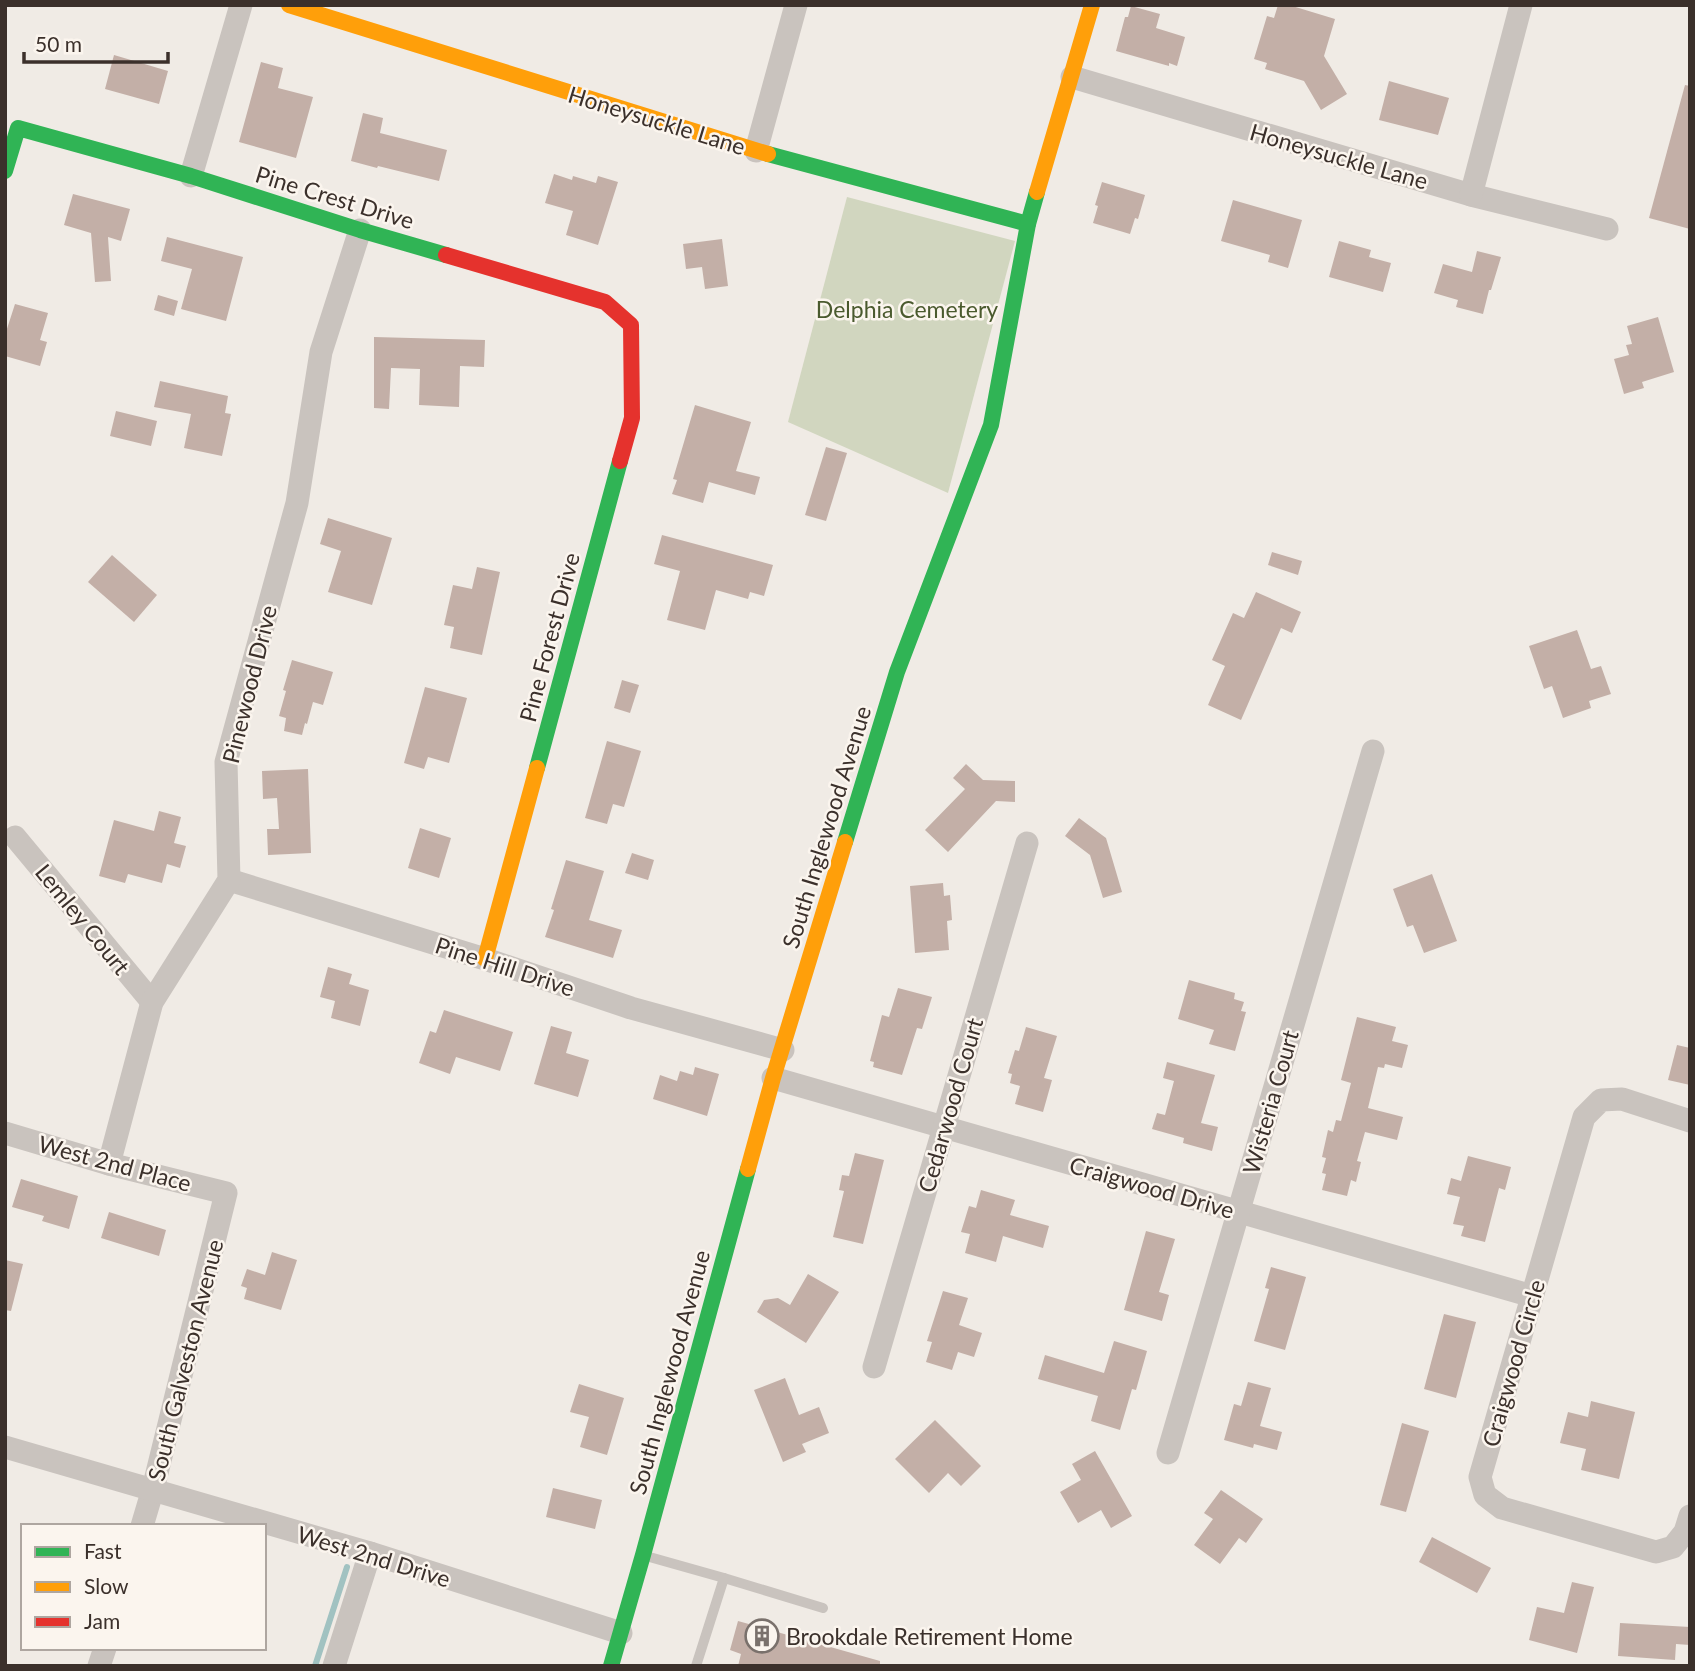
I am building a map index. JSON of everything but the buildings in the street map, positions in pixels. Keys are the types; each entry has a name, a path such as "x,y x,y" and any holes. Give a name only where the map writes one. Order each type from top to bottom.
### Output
{"street":[{"path":"191,176 241,5"},
{"name":"Honeysuckle Lane","path":"289,5 756,151 1028,224"},
{"path":"756,151 796,5"},
{"name":"South Inglewood Avenue","path":"611,1666 773,1078 897,672 990,425 1028,224 1093,5"},
{"path":"1471,195 1521,5"},
{"name":"Honeysuckle Lane","path":"1072,78 1471,195 1607,229"},
{"name":"Pine Crest Drive","path":"5,171 18,128 191,176 605,302 631,325"},
{"name":"Pinewood Drive","path":"229,880 226,762 297,503 321,352 360,229"},
{"name":"Pine Forest Drive","path":"485,958 632,418 631,325"},
{"name":"Wisteria Court","path":"1168,1453 1373,751"},
{"name":"Lemley Court","path":"15,837 152,1002"},
{"name":"Cedarwood Court","path":"874,1367 1027,843"},
{"path":"109,1164 152,1002 229,880"},
{"name":"Pine Hill Drive","path":"229,880 485,958 631,1008 783,1049"},
{"name":"Craigwood Drive","path":"773,1078 1532,1296"},
{"name":"Craigwood Circle","path":"1690,1121 1622,1099 1601,1100 1584,1117 1480,1477 1485,1495 1502,1508 1656,1552 1672,1547 1685,1532 1690,1516"},
{"name":"West 2nd Place","path":"5,1133 109,1164 226,1193"},
{"name":"South Galveston Avenue","path":"143,1524 226,1193"},
{"name":"West 2nd Drive","path":"5,1447 370,1553 621,1633"},
{"path":"334,1666 370,1553"}],"lane":[{"path":"643,1555 823,1608"},
{"path":"696,1666 724,1578"}],"green space":[{"name":"Delphia Cemetery","path":"847,197 1015,241 948,493 788,422"}],"waterway":[{"path":"315,1666 347,1567"}],"traffic: fast":[{"path":"5,171 18,128 191,176 446,255"},
{"path":"768,154 1028,224"},
{"path":"845,842 897,672 991,425 1028,224 1037,192"},
{"path":"537,768 620,461"},
{"path":"611,1666 748,1169"}],"traffic: slow":[{"path":"289,5 768,154"},
{"path":"1037,192 1092,5"},
{"path":"485,959 537,768"},
{"path":"748,1169 845,842"}],"traffic: jam":[{"path":"446,255 605,302 631,325 632,418 620,461"}],"place":[{"name":"Brookdale Retirement Home","path":"762,1636"}]}
